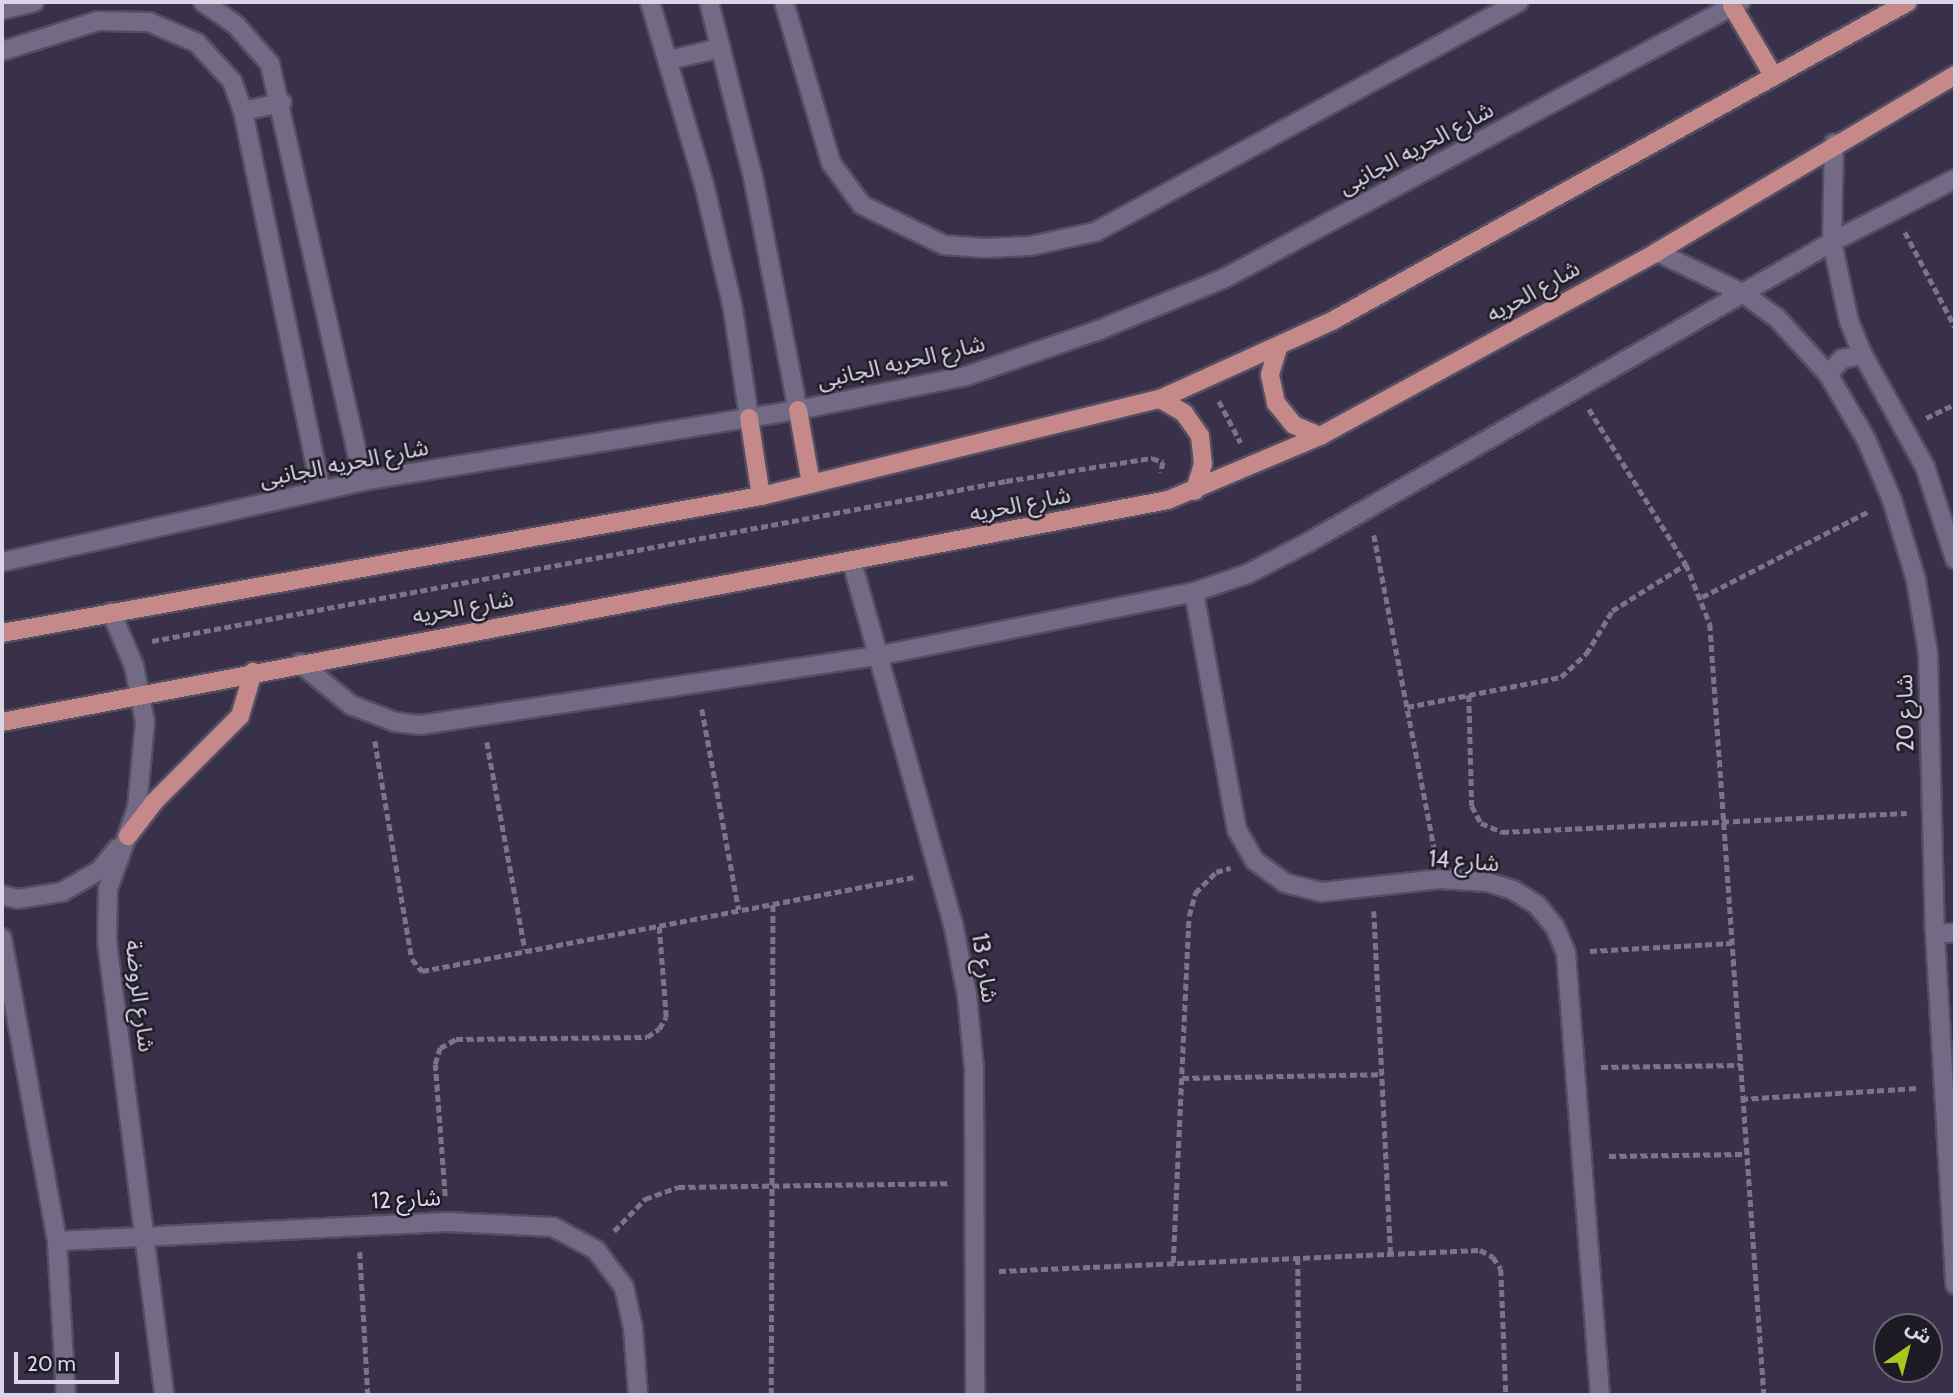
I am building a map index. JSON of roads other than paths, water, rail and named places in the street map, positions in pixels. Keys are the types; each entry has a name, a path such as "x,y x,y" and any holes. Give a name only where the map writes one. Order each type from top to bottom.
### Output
{"main road":[{"path":"2,633 761,496 1160,399 1278,348 1908,2"},
{"path":"1736,4 1773,75"},
{"name":"شارع الحريه","path":"2,722 300,663 852,562 1195,491 1320,436 1657,252 1834,143 1955,75"},
{"path":"1278,348 1270,375 1276,403 1294,425 1320,436"},
{"path":"1160,399 1184,413 1200,436 1203,464 1195,491"},
{"path":"797,411 811,485"},
{"path":"749,418 761,496"},
{"path":"128,836 155,801 240,716 253,672"}],"street":[{"path":"2,10 34,2"},
{"path":"203,2 236,25 270,64 282,103 363,481"},
{"path":"650,2 669,60 730,297 749,418"},
{"path":"709,2 753,177 797,411"},
{"path":"785,4 831,163 862,205 944,245 985,248 1030,246 1095,232 1519,2"},
{"name":"شارع الحريه الجانبى","path":"2,562 363,481 797,411 966,376 1099,330 1223,279 1736,4"},
{"path":"2,51 98,21 149,22 197,43 232,81 243,111 321,490"},
{"path":"669,60 721,48"},
{"path":"243,111 282,103"},
{"path":"1834,143 1832,242 1839,285 1863,355 1906,427 1941,509 1955,559"},
{"path":"300,663 332,693 370,715 420,726 877,656 1194,592 1247,574 1832,242 1955,179"},
{"name":"شارع 20","path":"1657,252 1744,293 1777,318 1828,374 1866,439 1892,500 1916,580 1928,653 1935,933 1955,1284"},
{"path":"1828,374 1842,359 1863,355"},
{"name":"شارع 13","path":"852,562 938,872 967,995 974,1068 975,1395"},
{"name":"شارع 14","path":"1194,592 1237,830 1255,861 1277,878 1303,890 1373,889 1440,879 1487,882 1513,890 1543,912 1566,953 1600,1395"},
{"name":"شارع الروضة","path":"111,612 124,638 141,693 144,771 128,836 108,889 107,941 147,1237 163,1395"},
{"path":"2,895 18,899 62,892 100,870 128,836"},
{"path":"1935,933 1955,933"},
{"path":"2,938 57,1241 66,1395"},
{"name":"شارع 12","path":"57,1241 447,1222 553,1227 596,1250 624,1287 633,1328 638,1395"}]}
